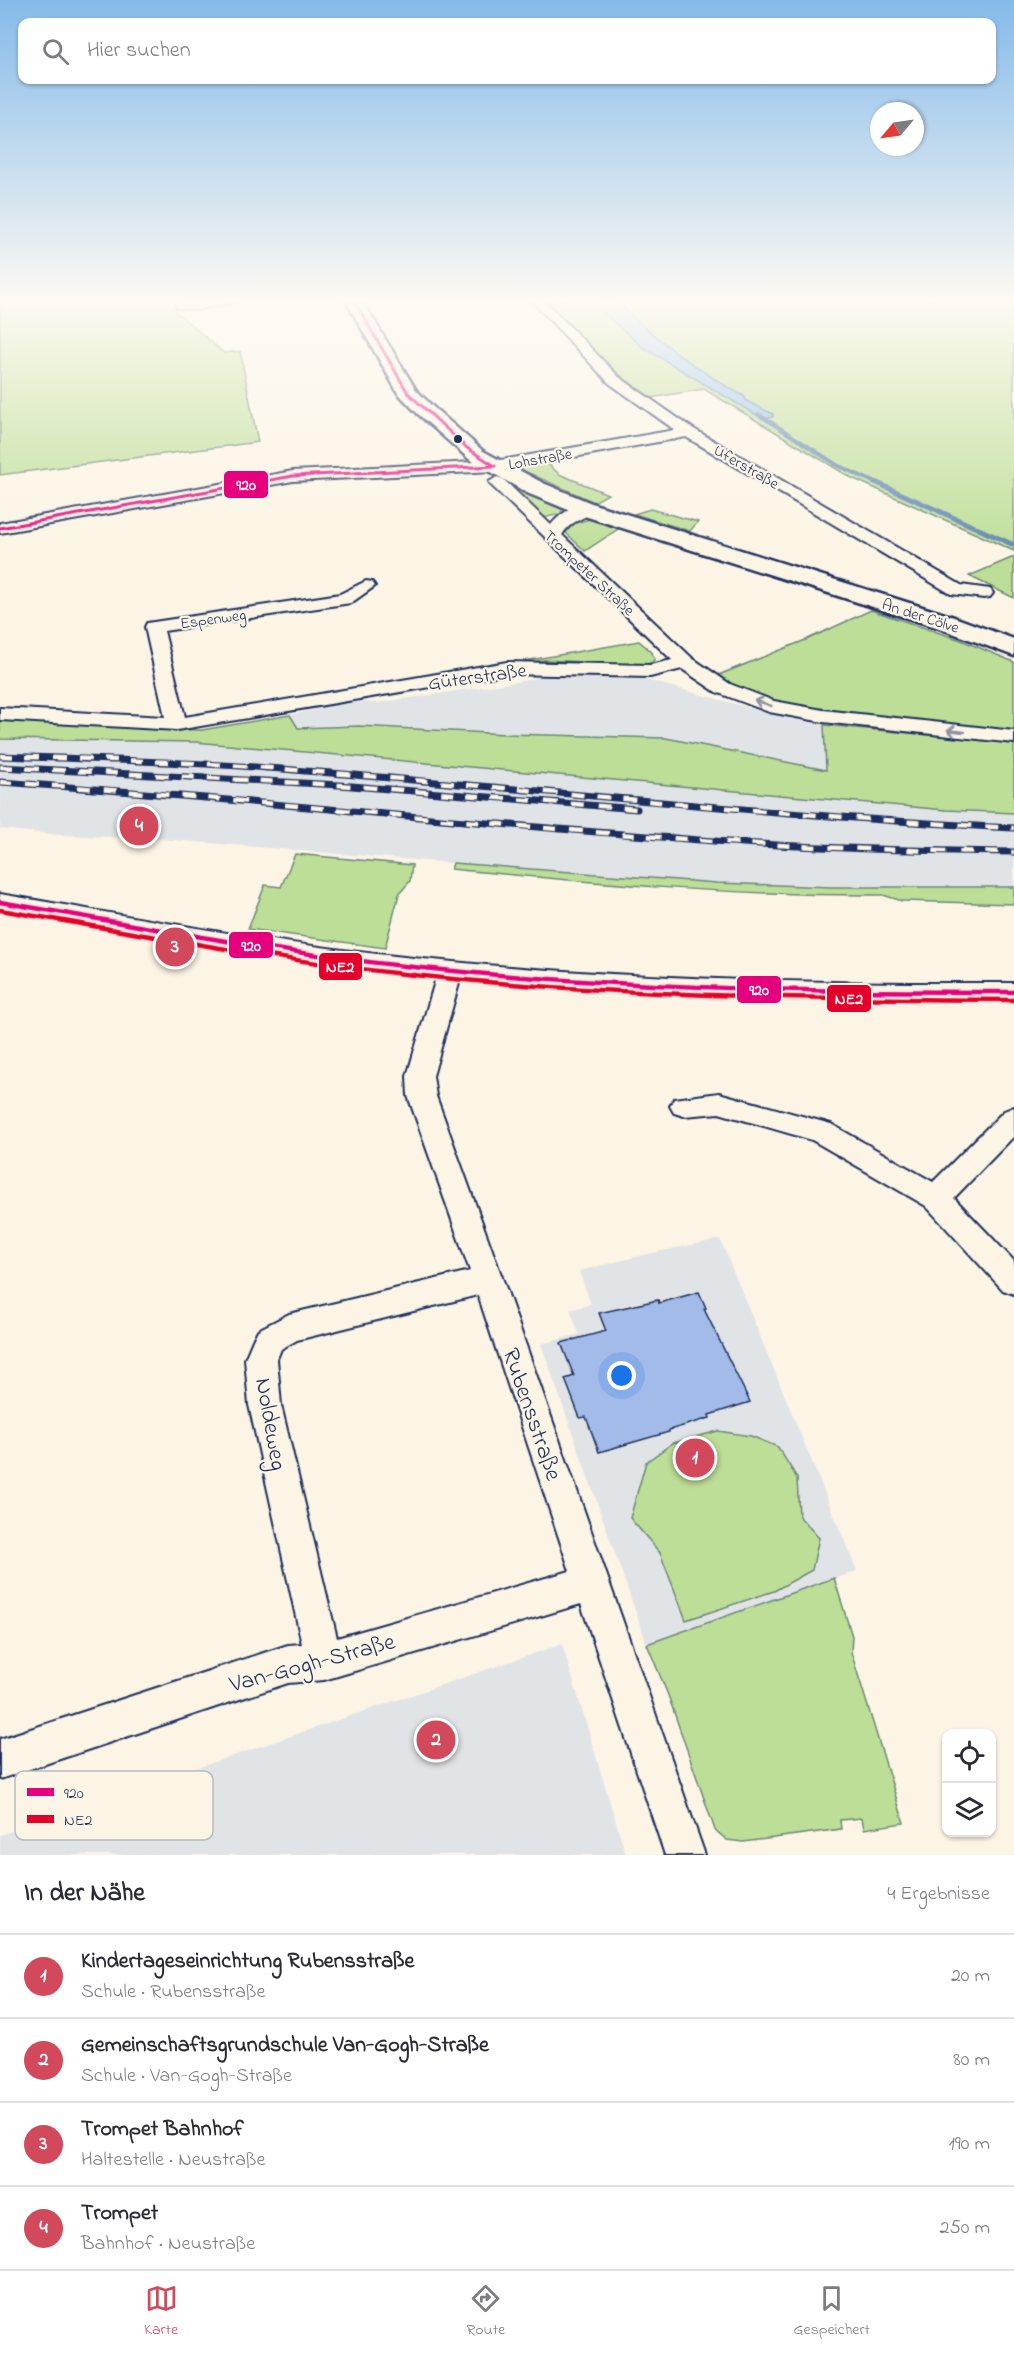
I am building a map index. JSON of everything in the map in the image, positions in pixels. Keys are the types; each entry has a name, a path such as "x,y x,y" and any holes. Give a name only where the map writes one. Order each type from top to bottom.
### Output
{"street":[{"name":"Trompeter Straße","path":"404,386 408,393 496,474 552,537 685,662"},
{"name":"Uferstraße","path":"622,386 688,432 957,590 984,593"},
{"name":"Lohstraße","path":"0,528 293,476 496,474 688,432"},
{"name":"An der Cölve","path":"496,474 586,509 945,622 1014,648"},
{"path":"552,537 563,520 586,509"},
{"name":"Espenweg","path":"177,724 154,627 345,599 366,586"},
{"path":"685,662 723,688 769,706 823,716 1014,737"},
{"name":"Güterstraße","path":"0,714 177,724 507,668 650,671 685,662"},
{"path":"0,902 266,947 450,971 652,986 853,994 1014,992"},
{"name":"Rubensstraße","path":"450,971 420,1076 422,1096 488,1280 685,1855"},
{"path":"684,1106 719,1103 821,1132 936,1198 1014,1281"},
{"path":"936,1198 1014,1118"},
{"name":"Noldeweg","path":"324,1662 265,1405 261,1359 269,1340 290,1328 488,1280"},
{"name":"Van-Gogh-Straße","path":"0,1759 288,1664 324,1662 592,1583"}],"shaded area":[{"path":"560,673 636,677 824,725 826,770 666,738 506,734 359,726 298,728 290,715 354,701 377,703"},
{"path":"0,739 195,742 946,810 1014,813 1014,887 832,887 717,883 160,839 59,835 0,829"},
{"path":"720,1239 857,1571 647,1644 541,1344 579,1334 570,1310 591,1304 579,1271"},
{"path":"562,1644 626,1855 0,1855 0,1835 15,1830 15,1840 213,1840 213,1771 188,1771"}],"green space":[{"path":"0,386 247,386 258,442 0,475"},
{"path":"634,386 1014,386 1014,551 850,477 704,389 650,398"},
{"path":"547,463 559,474 608,494 594,502 522,470 525,467"},
{"path":"511,484 559,506 562,508 561,514 543,518 508,485"},
{"path":"650,509 698,522 690,531 634,514"},
{"path":"590,519 621,527 585,551 566,533 572,524"},
{"path":"1014,557 1014,598 969,576"},
{"path":"871,610 961,640 1014,662 1014,730 846,715 800,708 756,696 716,676 808,639"},
{"path":"639,641 651,651 655,659 651,663 643,665 545,660 522,664 518,662"},
{"path":"290,715 298,728 359,726 506,734 666,738 826,770 824,725 1014,743 1014,813 946,810 195,742 0,739 0,720 202,730"},
{"path":"295,854 412,865 410,881 399,894 385,948 248,929 265,885 281,887"},
{"path":"453,863 717,883 832,887 1014,887 1014,904 902,901 883,895 667,888 451,869"},
{"path":"718,1431 751,1436 778,1447 797,1478 799,1516 819,1538 812,1570 774,1591 686,1620 660,1553 630,1518 646,1462 673,1443"},
{"path":"834,1578 852,1636 851,1652 904,1823 864,1829 862,1818 840,1820 841,1829 743,1842 727,1840 715,1830 668,1695 647,1644"}],"water":[{"path":"707,386 726,386 745,397 746,401 773,414 773,417 763,419"}],"building":[{"path":"699,1292 706,1308 704,1309 750,1402 709,1415 710,1418 669,1430 669,1432 599,1452 586,1417 580,1418 565,1379 574,1376 561,1343 606,1331 599,1313 658,1300 659,1303"}],"waterway":[{"path":"758,414 837,465 876,483"},
{"path":"873,481 1014,545"}],"railway":[{"path":"0,756 255,767 824,816 1014,828"},
{"path":"0,767 339,785 637,809"},
{"path":"0,782 759,844 1014,852"}],"transit line":[{"name":"920","path":"404,386 408,393 467,448 495,466"},
{"name":"920","path":"0,528 293,476 495,466"},
{"name":"920","path":"0,902 296,952 472,973 704,988 1014,992"},
{"name":"NE2","path":"0,910 296,960 472,980 704,995 1014,1000"}],"place":[{"name":"Trompet","path":"139,826"},
{"name":"Trompet Bahnhof","path":"175,947"},
{"name":"Kindertageseinrichtung Rubensstraße","path":"695,1458"},
{"name":"Gemeinschaftsgrundschule Van-Gogh-Straße","path":"436,1740"}]}
